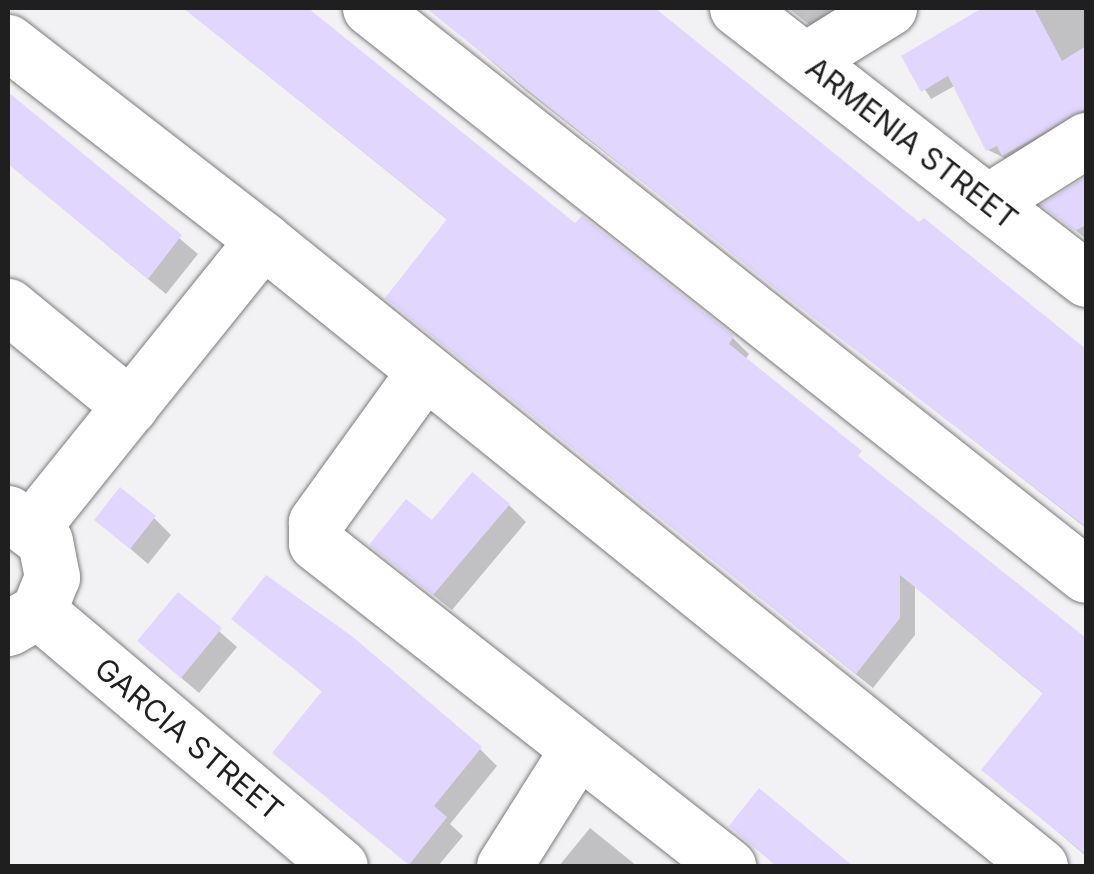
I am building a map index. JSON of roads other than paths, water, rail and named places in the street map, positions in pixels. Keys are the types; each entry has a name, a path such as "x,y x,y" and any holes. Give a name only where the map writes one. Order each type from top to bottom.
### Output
{"street":[{"path":"370,8 1086,575"},
{"name":"ARMENIA STREET","path":"737,8 1086,279"},
{"path":"805,60 889,8"},
{"path":"8,42 263,240 1040,866"},
{"path":"987,202 1086,140"},
{"path":"23,619 52,577 51,558 20,520 130,406 263,240"},
{"path":"8,306 130,406"},
{"path":"424,372 316,522 316,543 728,866"},
{"name":"GARCIA STREET","path":"23,619 340,866"},
{"path":"504,866 578,750"}]}
